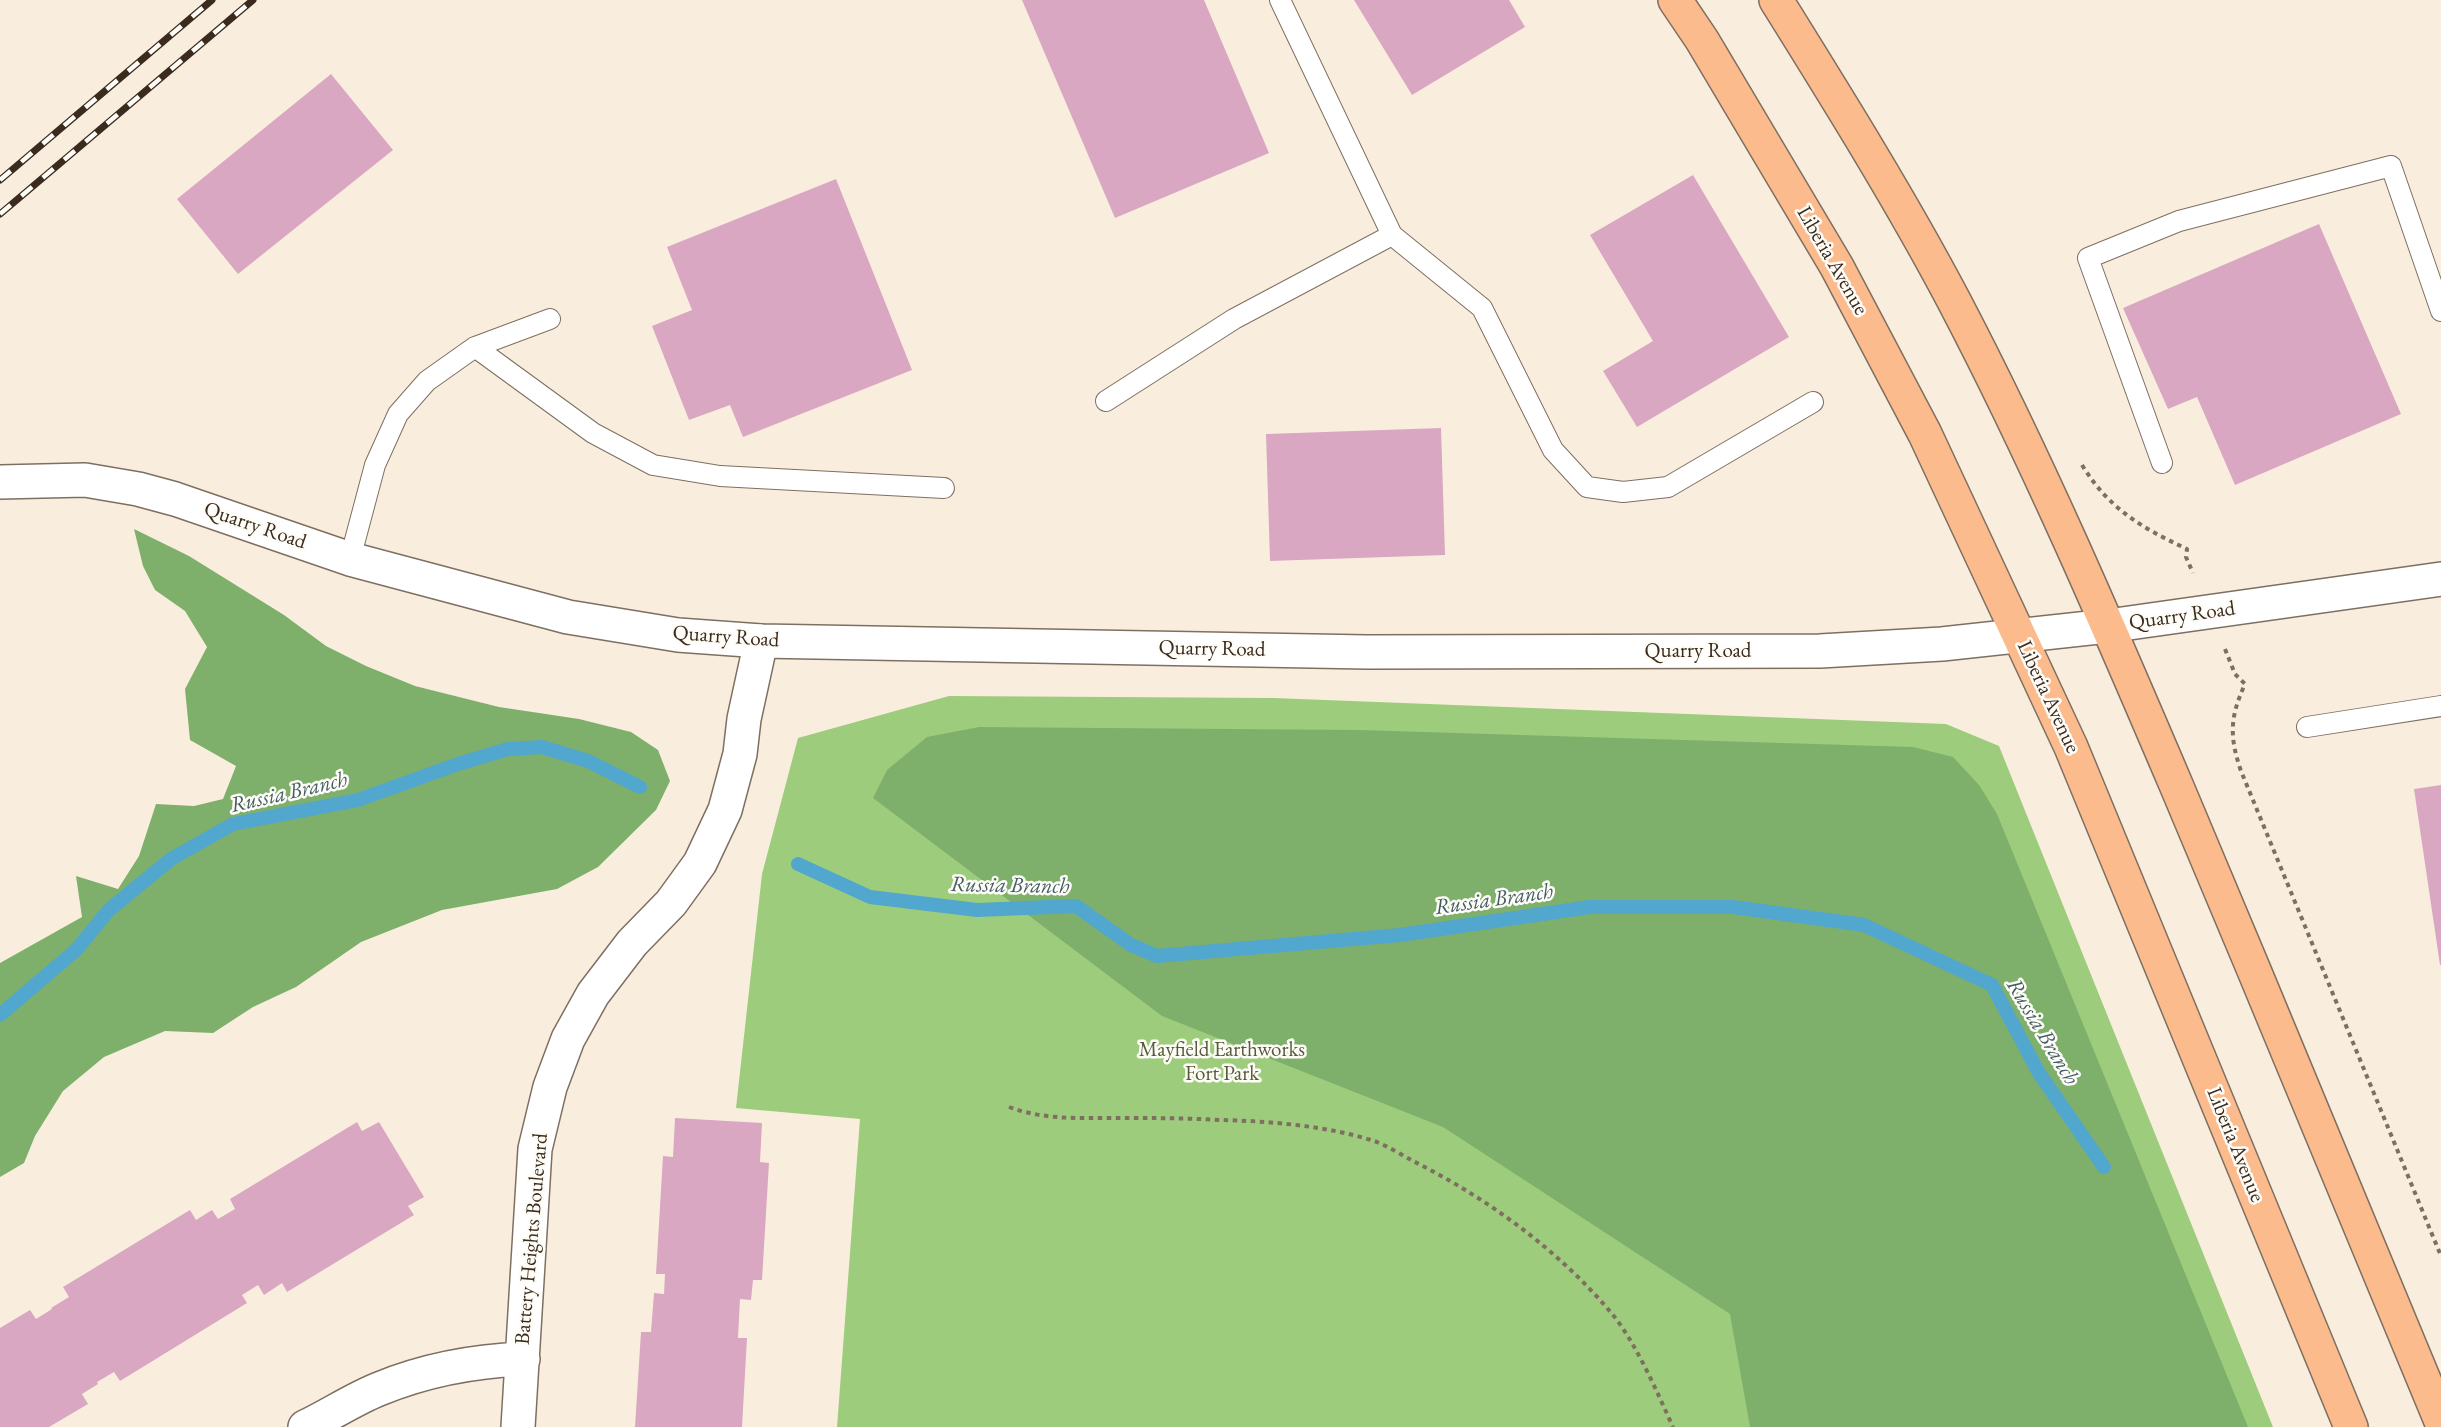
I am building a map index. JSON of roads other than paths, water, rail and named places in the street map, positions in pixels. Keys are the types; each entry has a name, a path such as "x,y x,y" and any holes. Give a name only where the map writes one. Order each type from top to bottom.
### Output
{"highway":[{"name":"Liberia Avenue","path":"1675,0 1702,40 1842,277 1912,407 2071,747 2351,1427"},
{"path":"1776,0 1860,136 1953,299 2035,465 2108,626 2256,974 2441,1421"}],"street":[{"name":"Quarry Road","path":"0,482 85,480 138,489 175,499 350,559 568,617 678,635 761,641 1367,652 1796,651 1916,646 2020,636 2108,626 2441,579"},
{"name":"Battery Heights Boulevard","path":"518,1427 535,1149 550,1087 568,1040 593,994 632,943 677,895 700,863 725,810 740,754 744,719 761,641"},
{"path":"305,1427 377,1389 424,1372 485,1360 523,1359"}],"lane":[{"path":"1280,0 1392,235 1482,308 1553,450 1587,487 1623,492 1668,487 1813,402"},
{"path":"2162,463 2088,258 2179,221 2391,166 2441,311"},
{"path":"1106,401 1234,319 1392,235"},
{"path":"350,559 375,465 398,414 427,381 475,347 550,319"},
{"path":"475,347 593,433 653,465 720,476 944,488"},
{"path":"2307,727 2441,706"}],"waterway":[{"name":"Russia Branch","path":"0,1015 76,950 109,910 171,859 233,824 358,800 458,764 508,749 542,747 588,761 640,787"},
{"name":"Russia Branch","path":"798,864 870,897 977,910 1076,906 1131,945 1157,956 1400,935 1590,907 1733,907 1864,925 1992,985 2039,1073 2104,1167"}],"railway":[{"path":"0,180 212,0"},
{"path":"0,214 253,0"}],"park label":[{"name":"Mayfield Earthworks Fort Park","path":"1222,1062"}]}
